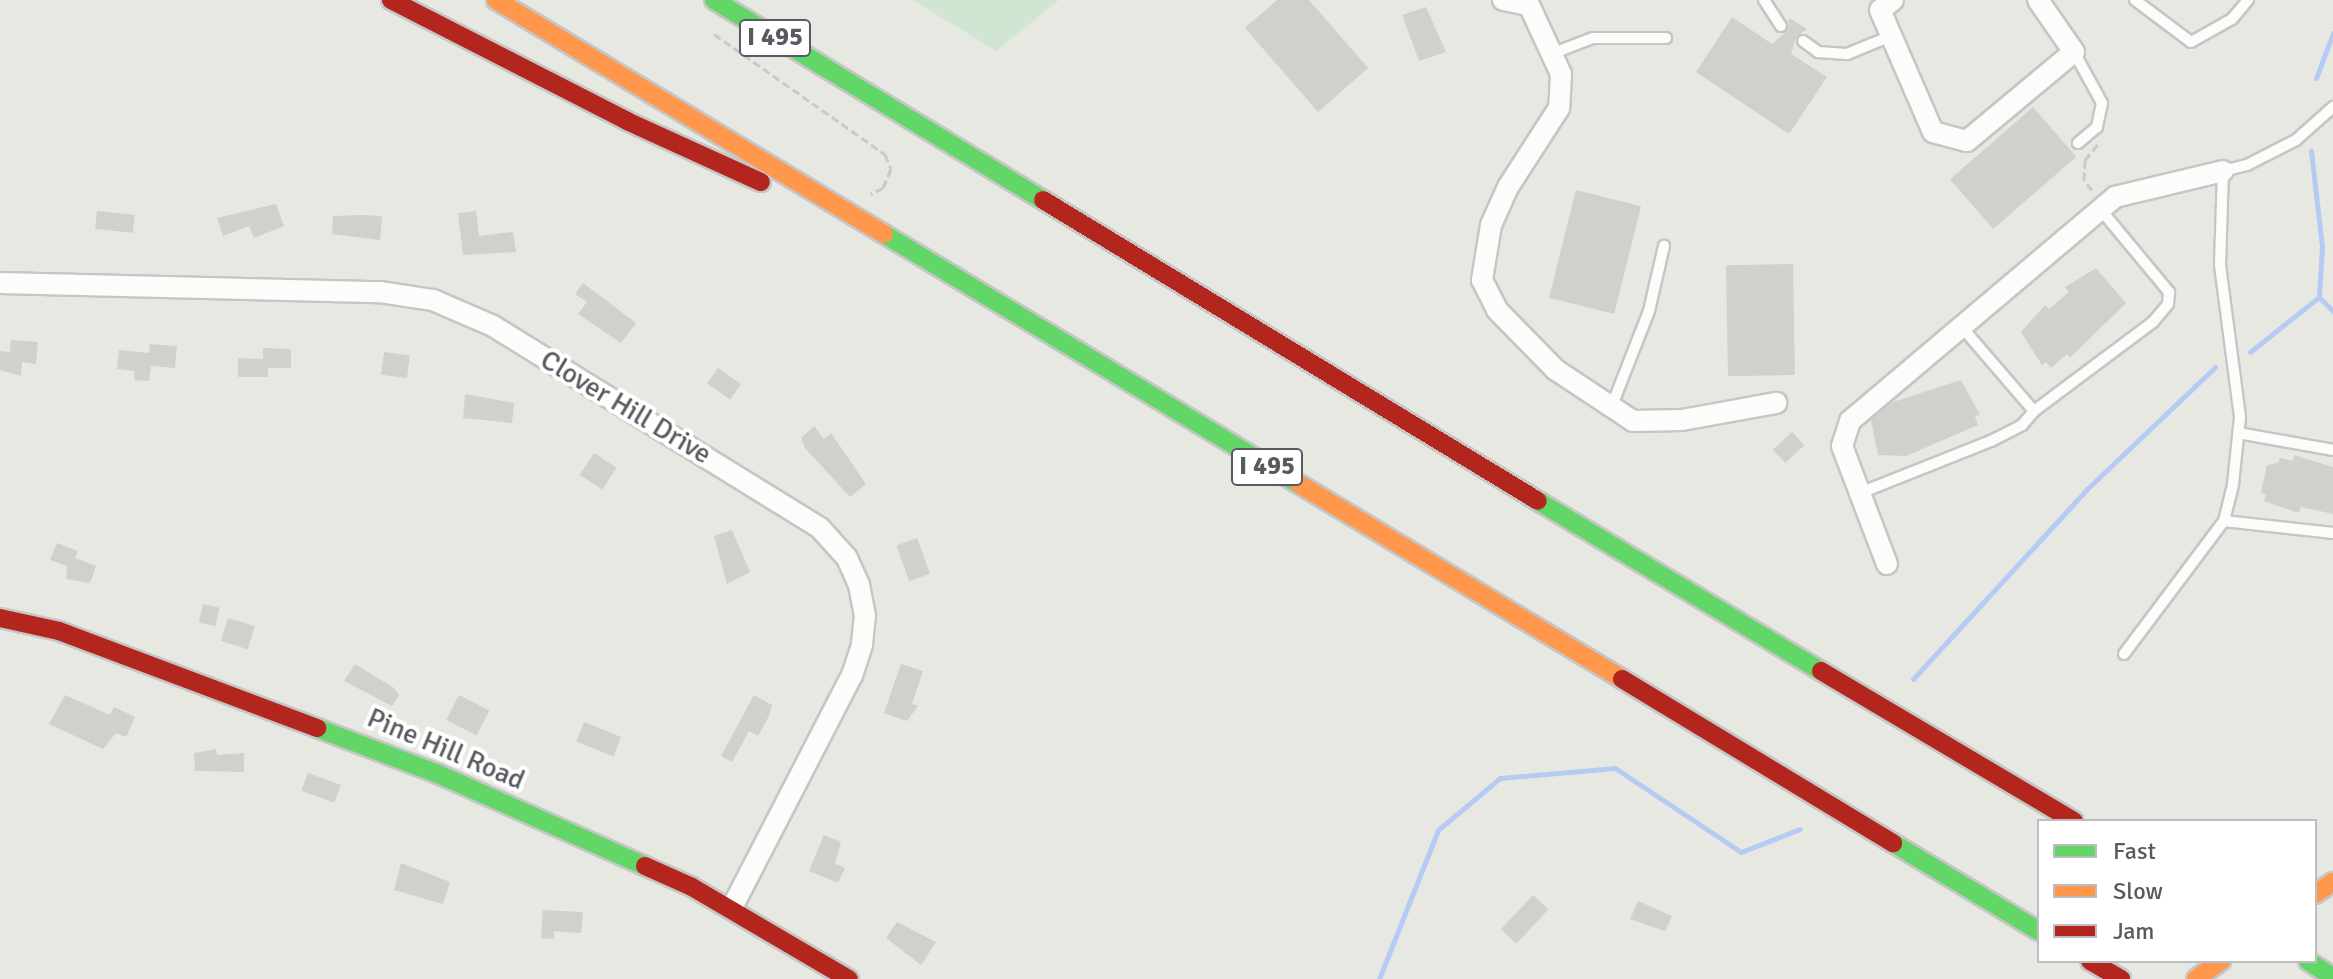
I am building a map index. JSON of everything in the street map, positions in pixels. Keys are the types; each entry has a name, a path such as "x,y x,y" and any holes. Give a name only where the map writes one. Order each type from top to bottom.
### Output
{"main road":[{"path":"391,0 727,168 869,223"},
{"name":"I 495","path":"496,0 2037,930"},
{"name":"I 495","path":"714,0 2071,819"},
{"path":"732,0 837,75"},
{"name":"Pine Hill Road","path":"0,618 59,631 266,705 531,815 731,909 849,979"},
{"path":"2093,963 2121,979"},
{"path":"2196,979 2218,963"},
{"path":"2311,963 2333,977"}],"street":[{"path":"1503,0 1534,2 1561,74 1559,108 1508,187 1491,225 1482,280 1497,310 1529,345 1611,410 1633,421 1682,420 1776,403"},
{"path":"1879,3 1933,132 1967,141 2074,52 2038,0"},
{"path":"1887,564 1842,446 1850,421 2102,208 2140,188 2223,171"},
{"name":"Clover Hill Drive","path":"0,283 380,292 433,300 493,326 820,528 847,558 859,585 865,615 862,645 852,675 731,909"}],"lane":[{"path":"1764,0 1781,26"},
{"path":"2135,0 2191,42 2232,19 2248,0"},
{"path":"1803,41 1818,52 1847,54 1891,36"},
{"path":"1551,54 1593,38 1666,38"},
{"path":"2074,52 2102,103 2097,127 2078,143"},
{"path":"2124,654 2224,521 2238,433 2239,386 2220,265 2223,171 2247,165 2296,140 2333,107"},
{"path":"1860,493 1991,441 2022,425 2034,411 2153,322 2170,300 2165,287 2102,208"},
{"path":"1611,410 1649,311 1664,246"},
{"path":"1960,325 2034,411"},
{"path":"2238,433 2333,450"},
{"path":"2224,521 2333,533"}],"path":[{"path":"711,32 885,154 891,169 883,188 860,198"},
{"path":"2097,127 2100,145 2085,160 2084,180 2102,208"}],"green space":[{"path":"913,0 1059,0 996,51"}],"building":[{"path":"1277,0 1309,0 1368,68 1318,112 1245,28"},
{"path":"1426,7 1446,52 1419,61 1402,15"},
{"path":"1732,17 1772,44 1788,30 1789,18 1807,29 1796,37 1791,54 1827,77 1789,134 1696,72"},
{"path":"2033,107 2076,157 1993,229 1950,179"},
{"path":"1576,190 1641,206 1614,314 1549,298"},
{"path":"276,204 284,226 254,238 249,226 223,236 217,218"},
{"path":"97,211 135,215 133,233 95,229"},
{"path":"476,211 479,236 513,232 516,252 463,255 458,213"},
{"path":"333,216 382,216 380,240 332,234"},
{"path":"1793,264 1795,375 1728,376 1726,265"},
{"path":"2096,268 2126,303 2070,358 2067,354 2051,368 2046,362 2042,365 2021,332 2045,305 2049,309 2069,292 2065,287"},
{"path":"583,283 636,323 621,343 578,314 587,302 575,294"},
{"path":"11,340 38,342 36,364 22,362 21,376 0,370 0,351 10,352"},
{"path":"150,344 177,346 175,368 151,366 149,381 134,380 135,371 117,369 119,350 149,353"},
{"path":"263,348 291,349 291,368 268,368 268,377 238,377 238,358 263,359"},
{"path":"384,352 410,355 407,378 381,375"},
{"path":"718,368 741,384 730,400 707,384"},
{"path":"1961,380 1980,415 1975,416 1978,425 1906,456 1878,455 1871,420 1893,402"},
{"path":"465,394 514,403 512,423 463,418"},
{"path":"814,426 824,439 831,433 866,484 850,497 805,448 801,438"},
{"path":"1792,432 1804,445 1785,463 1773,450"},
{"path":"594,453 617,468 602,490 580,475"},
{"path":"2294,455 2333,467 2333,514 2301,507 2299,513 2264,501 2266,494 2261,493 2267,465 2278,463 2280,458 2293,461"},
{"path":"732,530 750,572 727,584 714,536"},
{"path":"917,538 930,574 909,581 896,546"},
{"path":"57,543 78,551 75,558 96,566 90,583 66,579 67,566 50,560"},
{"path":"203,604 220,608 215,626 199,623"},
{"path":"228,618 255,626 248,649 221,641"},
{"path":"355,664 394,688 399,695 392,706 344,681"},
{"path":"901,664 923,671 912,704 918,706 907,721 884,713"},
{"path":"65,695 110,715 114,707 135,717 126,737 116,733 103,749 49,724"},
{"path":"459,695 489,710 477,735 446,720"},
{"path":"754,695 772,705 769,716 758,736 749,731 732,762 721,756"},
{"path":"584,722 621,737 613,756 576,741"},
{"path":"216,749 217,755 244,753 244,772 195,771 194,753"},
{"path":"308,773 341,785 334,803 302,791"},
{"path":"824,835 841,842 835,864 845,868 838,883 809,871"},
{"path":"401,863 450,882 443,904 394,890"},
{"path":"1533,895 1548,909 1516,944 1501,929"},
{"path":"1638,901 1672,916 1665,931 1630,919"},
{"path":"543,910 583,912 581,933 554,931 554,939 541,938"},
{"path":"897,922 936,942 921,965 886,938"}],"waterway":[{"path":"2316,78 2333,33"},
{"path":"2250,352 2319,297 2322,247 2311,151"},
{"path":"2319,297 2333,311"},
{"path":"1913,679 2087,489 2215,367"},
{"path":"1379,979 1438,830 1500,778 1615,768 1741,852 1800,829"}],"traffic: fast":[{"path":"714,0 1043,200"},
{"path":"884,234 1299,484"},
{"path":"1538,501 1821,671"},
{"path":"317,728 438,774 645,866"},
{"path":"1893,843 2037,930"},
{"path":"2311,963 2333,977"}],"traffic: slow":[{"path":"496,0 884,234"},
{"path":"1299,484 1622,679"},
{"path":"2317,893 2333,882"},
{"path":"2196,979 2218,963"}],"traffic: jam":[{"path":"391,0 627,121 761,182"},
{"path":"1043,200 1538,501"},
{"path":"0,618 59,631 317,728"},
{"path":"1821,671 2071,819"},
{"path":"1622,679 1893,843"},
{"path":"645,866 692,887 849,979"},
{"path":"2093,963 2121,979"}]}
